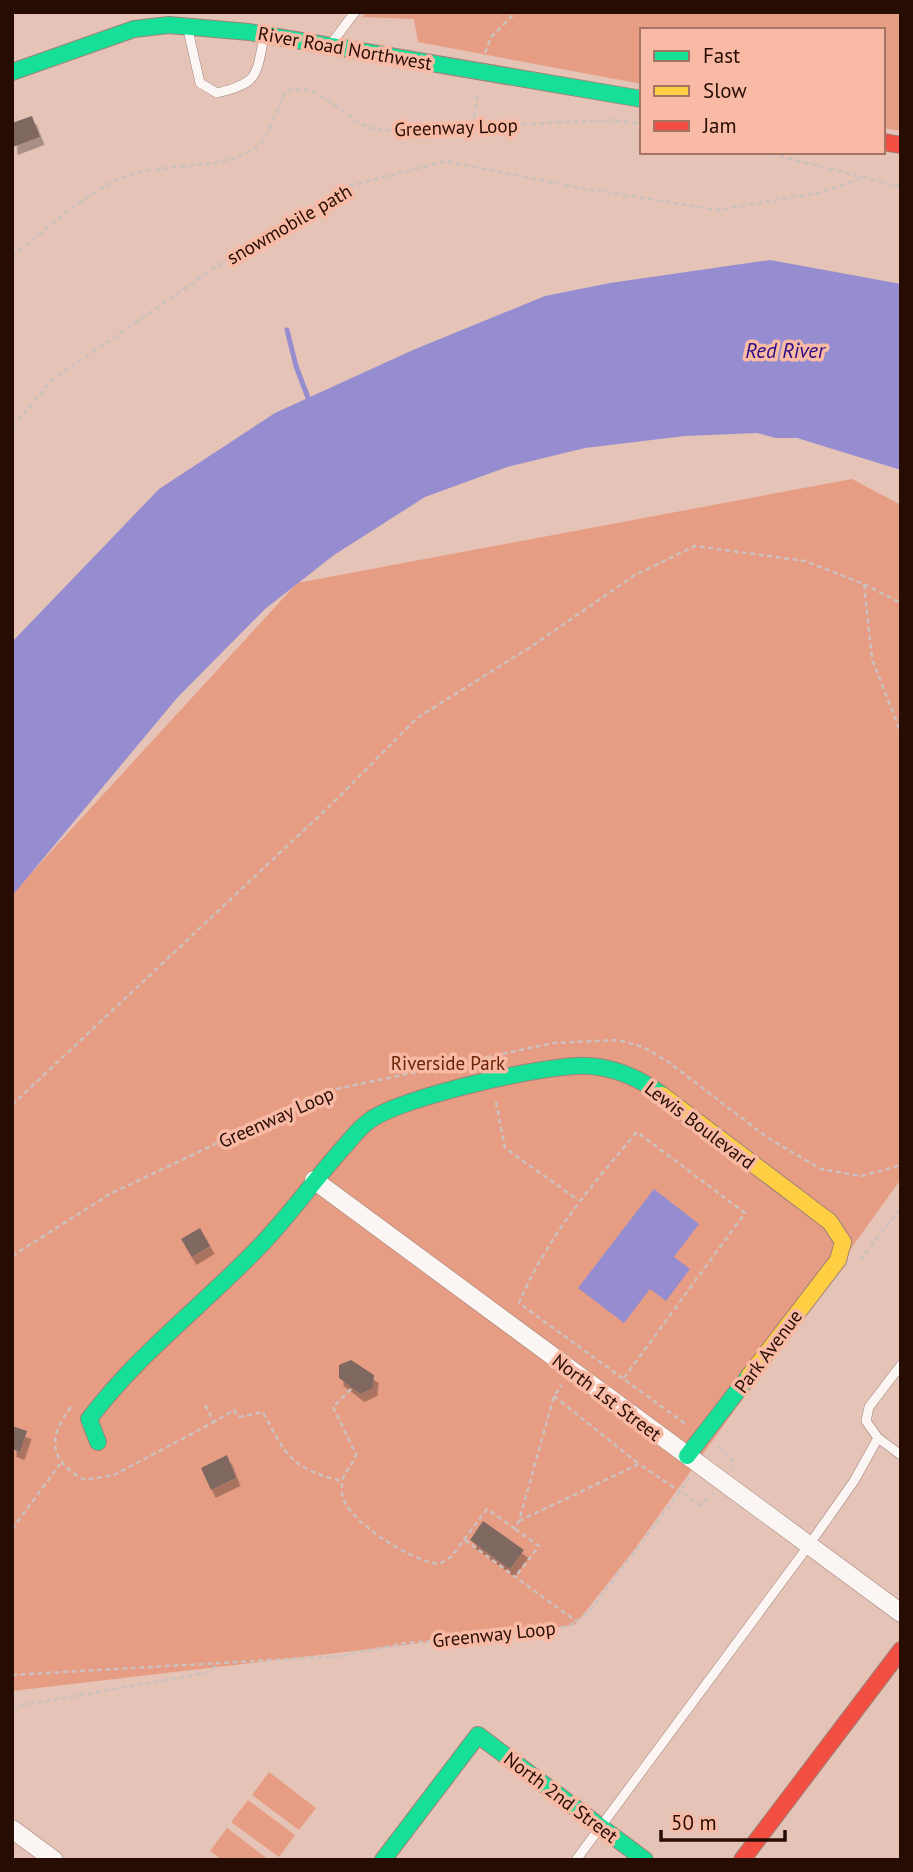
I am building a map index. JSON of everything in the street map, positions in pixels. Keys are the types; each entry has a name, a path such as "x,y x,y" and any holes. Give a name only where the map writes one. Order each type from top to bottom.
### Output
{"street":[{"name":"River Road Northwest","path":"12,72 104,37 168,18 187,25 265,34 640,99"},
{"name":"Lewis Boulevard","path":"98,1443 89,1419 120,1378 259,1248 314,1180 368,1121 391,1108 456,1088 539,1072 589,1066 612,1068 649,1085 830,1222 843,1242"},
{"name":"North 1st Street","path":"314,1180 901,1614"},
{"name":"Park Avenue","path":"693,1461 702,1436 838,1260 843,1242"},
{"path":"742,1860 901,1650"},
{"name":"North 2nd Street","path":"383,1860 478,1735 645,1860"},
{"path":"12,1829 54,1860"}],"lane":[{"path":"330,46 355,12"},
{"path":"187,25 196,74 206,89 217,93 249,84 255,78 265,34"},
{"path":"901,1364 869,1407 866,1421 877,1438 901,1455"},
{"path":"576,1860 809,1545 854,1481 877,1438"}],"path":[{"name":"Greenway Loop","path":"12,257 90,196 120,178 142,170 232,159 256,149 265,138 285,92 292,89 306,89 352,119 374,128 421,132 613,120 640,124"},
{"path":"771,154 901,187"},
{"name":"snowmobile path","path":"12,427 52,380 229,258 349,186 446,160 574,187 718,211 824,192 863,177"},
{"path":"12,1105 337,799 416,718 532,646 635,575 695,546 805,561 864,584 901,603"},
{"path":"864,584 872,659 901,733"},
{"name":"Greenway Loop","path":"12,1256 110,1194 327,1091 553,1043 618,1040 643,1047 667,1061 768,1138 821,1169 861,1176 901,1165"},
{"path":"496,1100 505,1148 578,1200"},
{"path":"554,1396 639,1464 700,1505 723,1483 733,1466 732,1460 702,1436 519,1303 536,1264 578,1200 637,1132 745,1213 624,1378"},
{"path":"859,1262 901,1208"},
{"path":"514,1528 519,1521 554,1396 572,1371"},
{"path":"351,1389 333,1407 356,1454 354,1461 345,1468 342,1481 342,1495 347,1509 384,1539 423,1560 439,1564 445,1562 465,1540 487,1509 538,1546 516,1576"},
{"path":"205,1405 214,1422 234,1410 239,1417 263,1412 284,1453 297,1466 342,1481"},
{"name":"Greenway Loop","path":"12,1675 340,1656 405,1643 552,1632 578,1622 614,1581 679,1493 693,1461"},
{"path":"12,1529 60,1463"},
{"path":"519,1521 639,1464"},
{"path":"465,1540 578,1622"},
{"path":"12,1707 206,1673 221,1664"}],"green space":[{"path":"366,12 901,12 901,131 885,128 885,28 640,28 640,84 418,42 414,19 362,17"},
{"name":"Riverside Park","path":"852,479 901,505 901,1179 634,1550 575,1625 12,1691 12,894 297,583"},
{"path":"269,1772 316,1808 299,1830 252,1795"},
{"path":"248,1800 295,1835 279,1857 231,1822"},
{"path":"227,1828 269,1860 222,1860 210,1851"}],"water":[{"name":"Red River","path":"770,260 901,284 901,470 797,438 776,438 757,433 685,436 585,448 507,467 425,497 334,555 265,609 177,698 12,896 12,642 159,489 275,413 413,350 545,296 610,283"},
{"path":"654,1189 699,1224 674,1257 690,1269 666,1301 650,1289 624,1323 578,1288"}],"building":[{"path":"32,116 40,137 13,147 12,123"},
{"path":"200,1228 210,1246 192,1257 181,1239"},
{"path":"351,1360 374,1375 373,1388 360,1394 339,1378 339,1365"},
{"path":"12,1426 27,1431 20,1452 12,1449"},
{"path":"227,1455 236,1478 211,1490 201,1468"},
{"path":"483,1521 524,1550 510,1569 470,1540"}],"waterway":[{"path":"287,330 296,366 310,403"}],"traffic: fast":[{"path":"12,72 134,29 169,25 249,32 640,99"},
{"path":"98,1442 89,1419 108,1395 268,1237 358,1130 369,1121 411,1102 442,1092 510,1076 570,1067 599,1067 619,1072 637,1079 662,1095"},
{"path":"687,1456 749,1376"},
{"path":"383,1860 478,1735 645,1860"}],"traffic: slow":[{"path":"662,1095 830,1222 843,1242 838,1260 749,1376"}],"traffic: jam":[{"path":"885,142 901,145"},
{"path":"742,1860 901,1650"}]}
